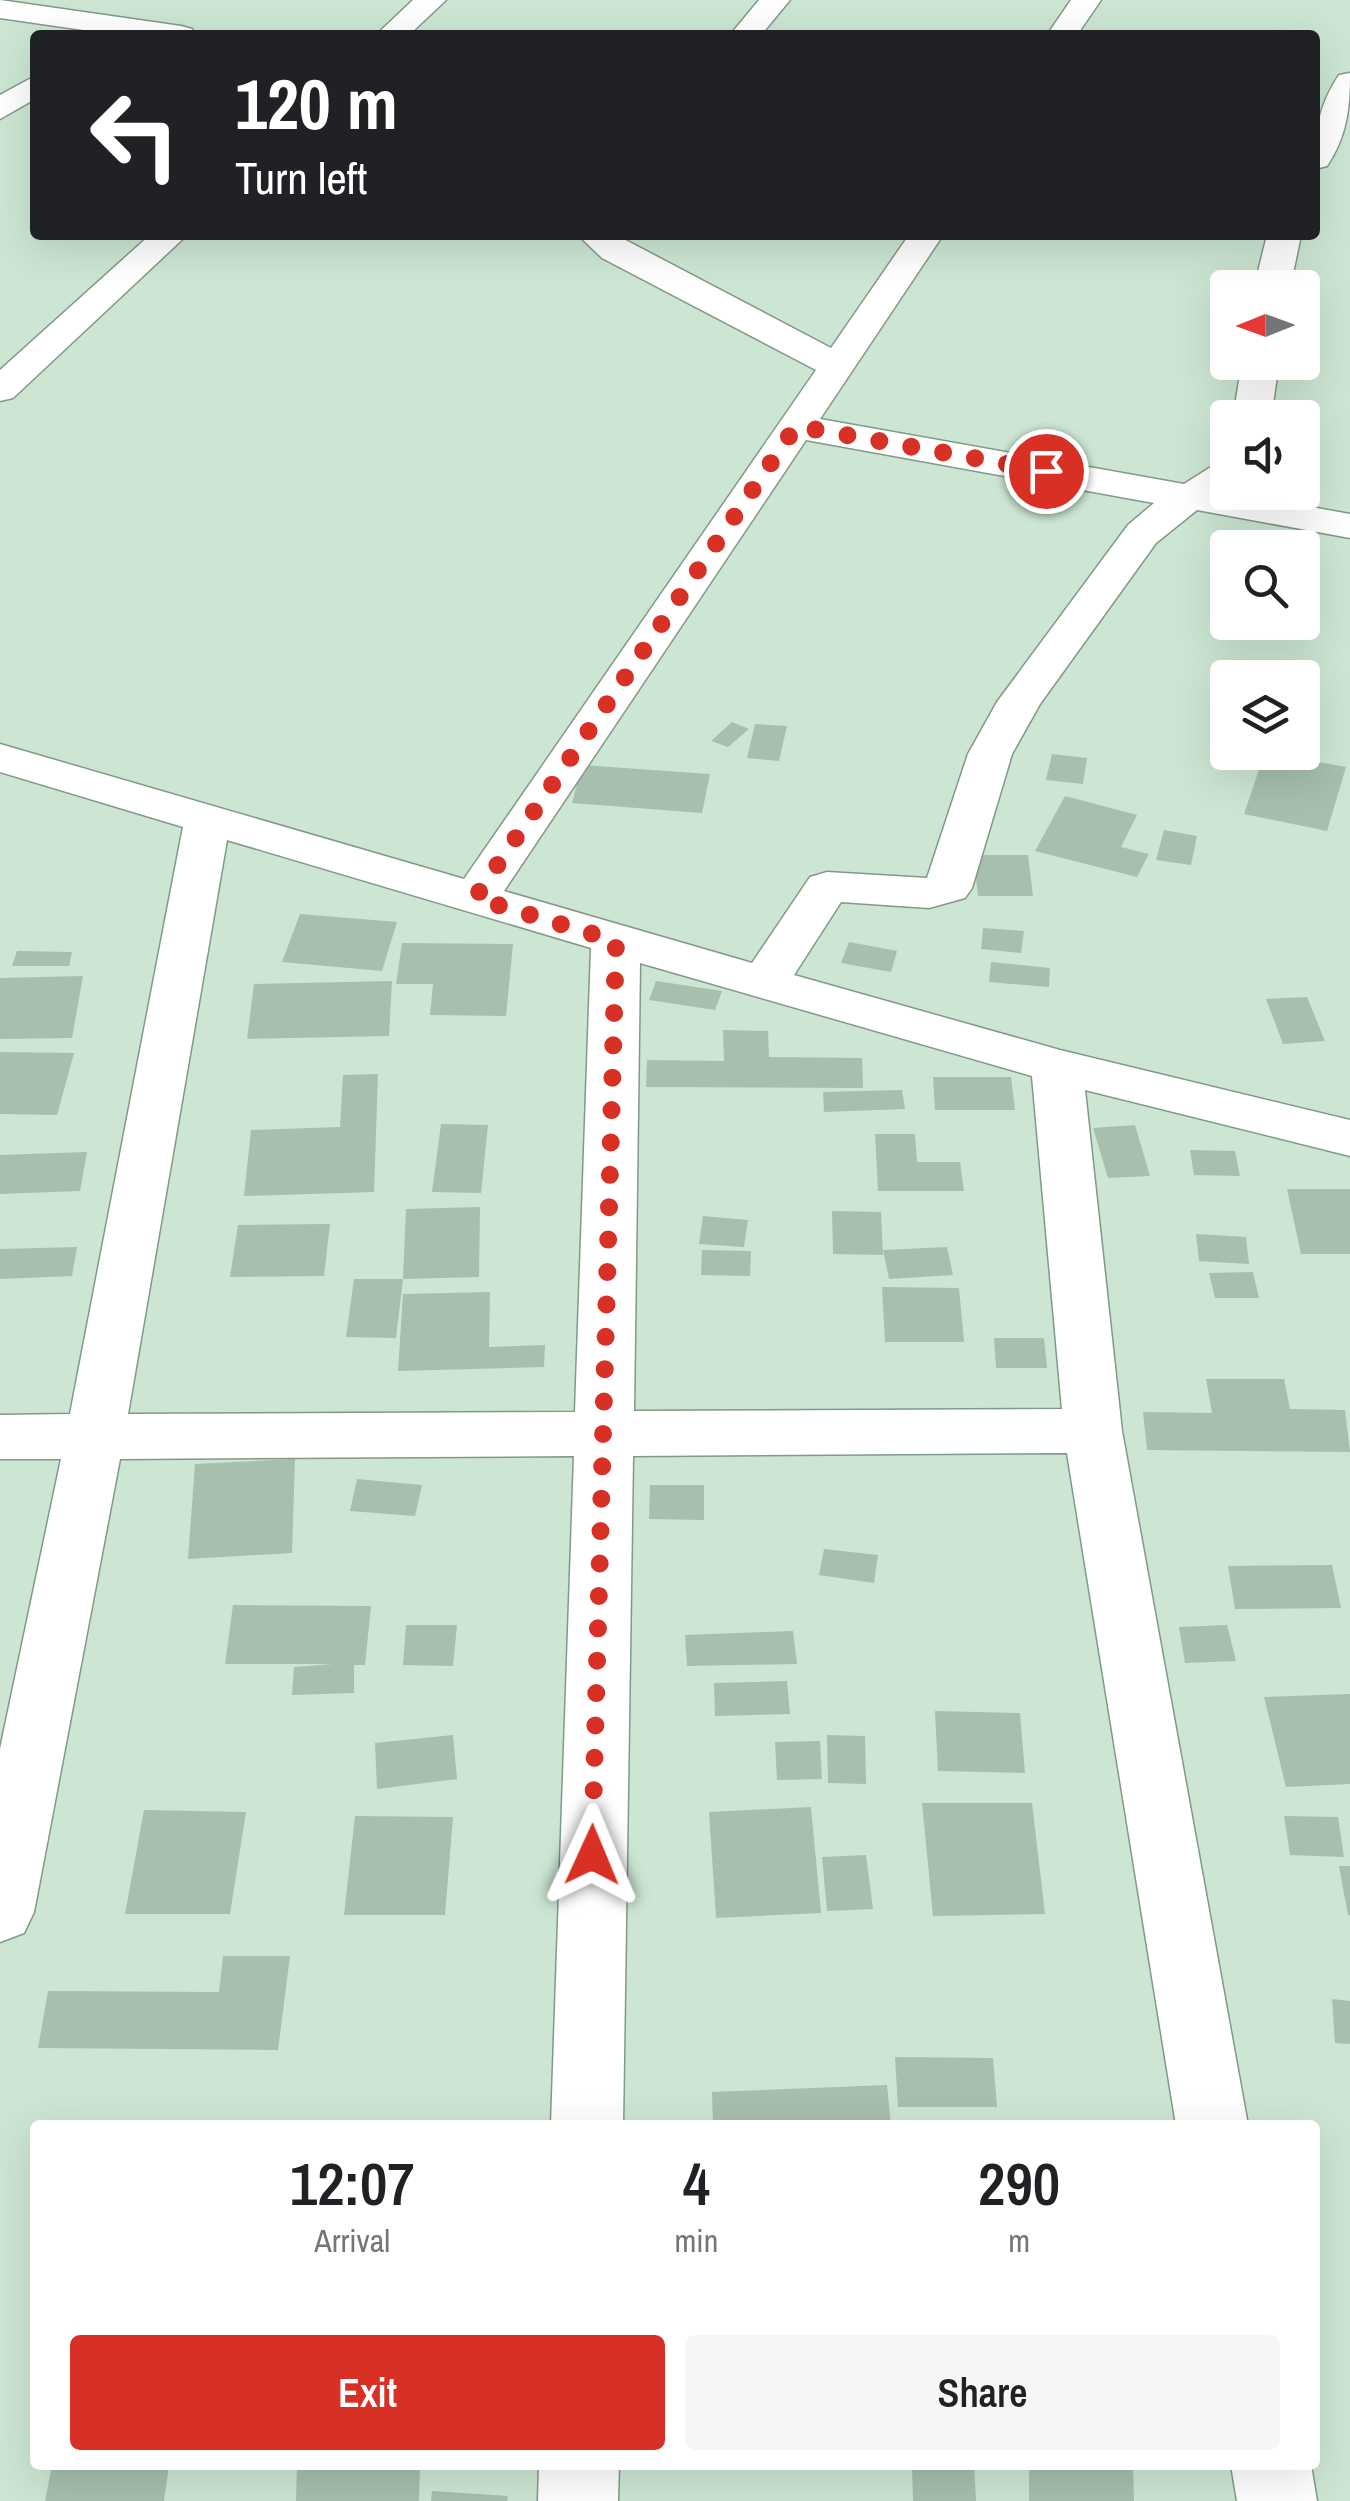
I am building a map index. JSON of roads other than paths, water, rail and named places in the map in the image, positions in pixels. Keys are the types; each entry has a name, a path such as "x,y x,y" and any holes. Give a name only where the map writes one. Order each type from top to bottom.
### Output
{"street":[{"path":"0,9 114,30 155,0"},
{"path":"397,30 431,0"},
{"path":"749,30 775,0"},
{"path":"1065,30 1086,0"},
{"path":"1320,147 1350,82"},
{"path":"0,110 30,89"},
{"path":"0,390 165,240"},
{"path":"601,240 614,251 837,366"},
{"path":"475,898 923,240"},
{"path":"1276,270 1283,240"},
{"path":"796,426 1350,526"},
{"path":"764,983 827,887 929,893 948,888 990,754 1019,702 1142,534 1210,484"},
{"path":"0,758 616,941 1058,1066 1350,1138"},
{"path":"0,1912 95,1437 208,818"},
{"path":"586,2120 616,941"},
{"path":"1058,1066 1093,1431 1211,2120"},
{"path":"0,1436 1093,1431"},
{"path":"578,2501 579,2470"},
{"path":"1271,2470 1277,2501"}]}
